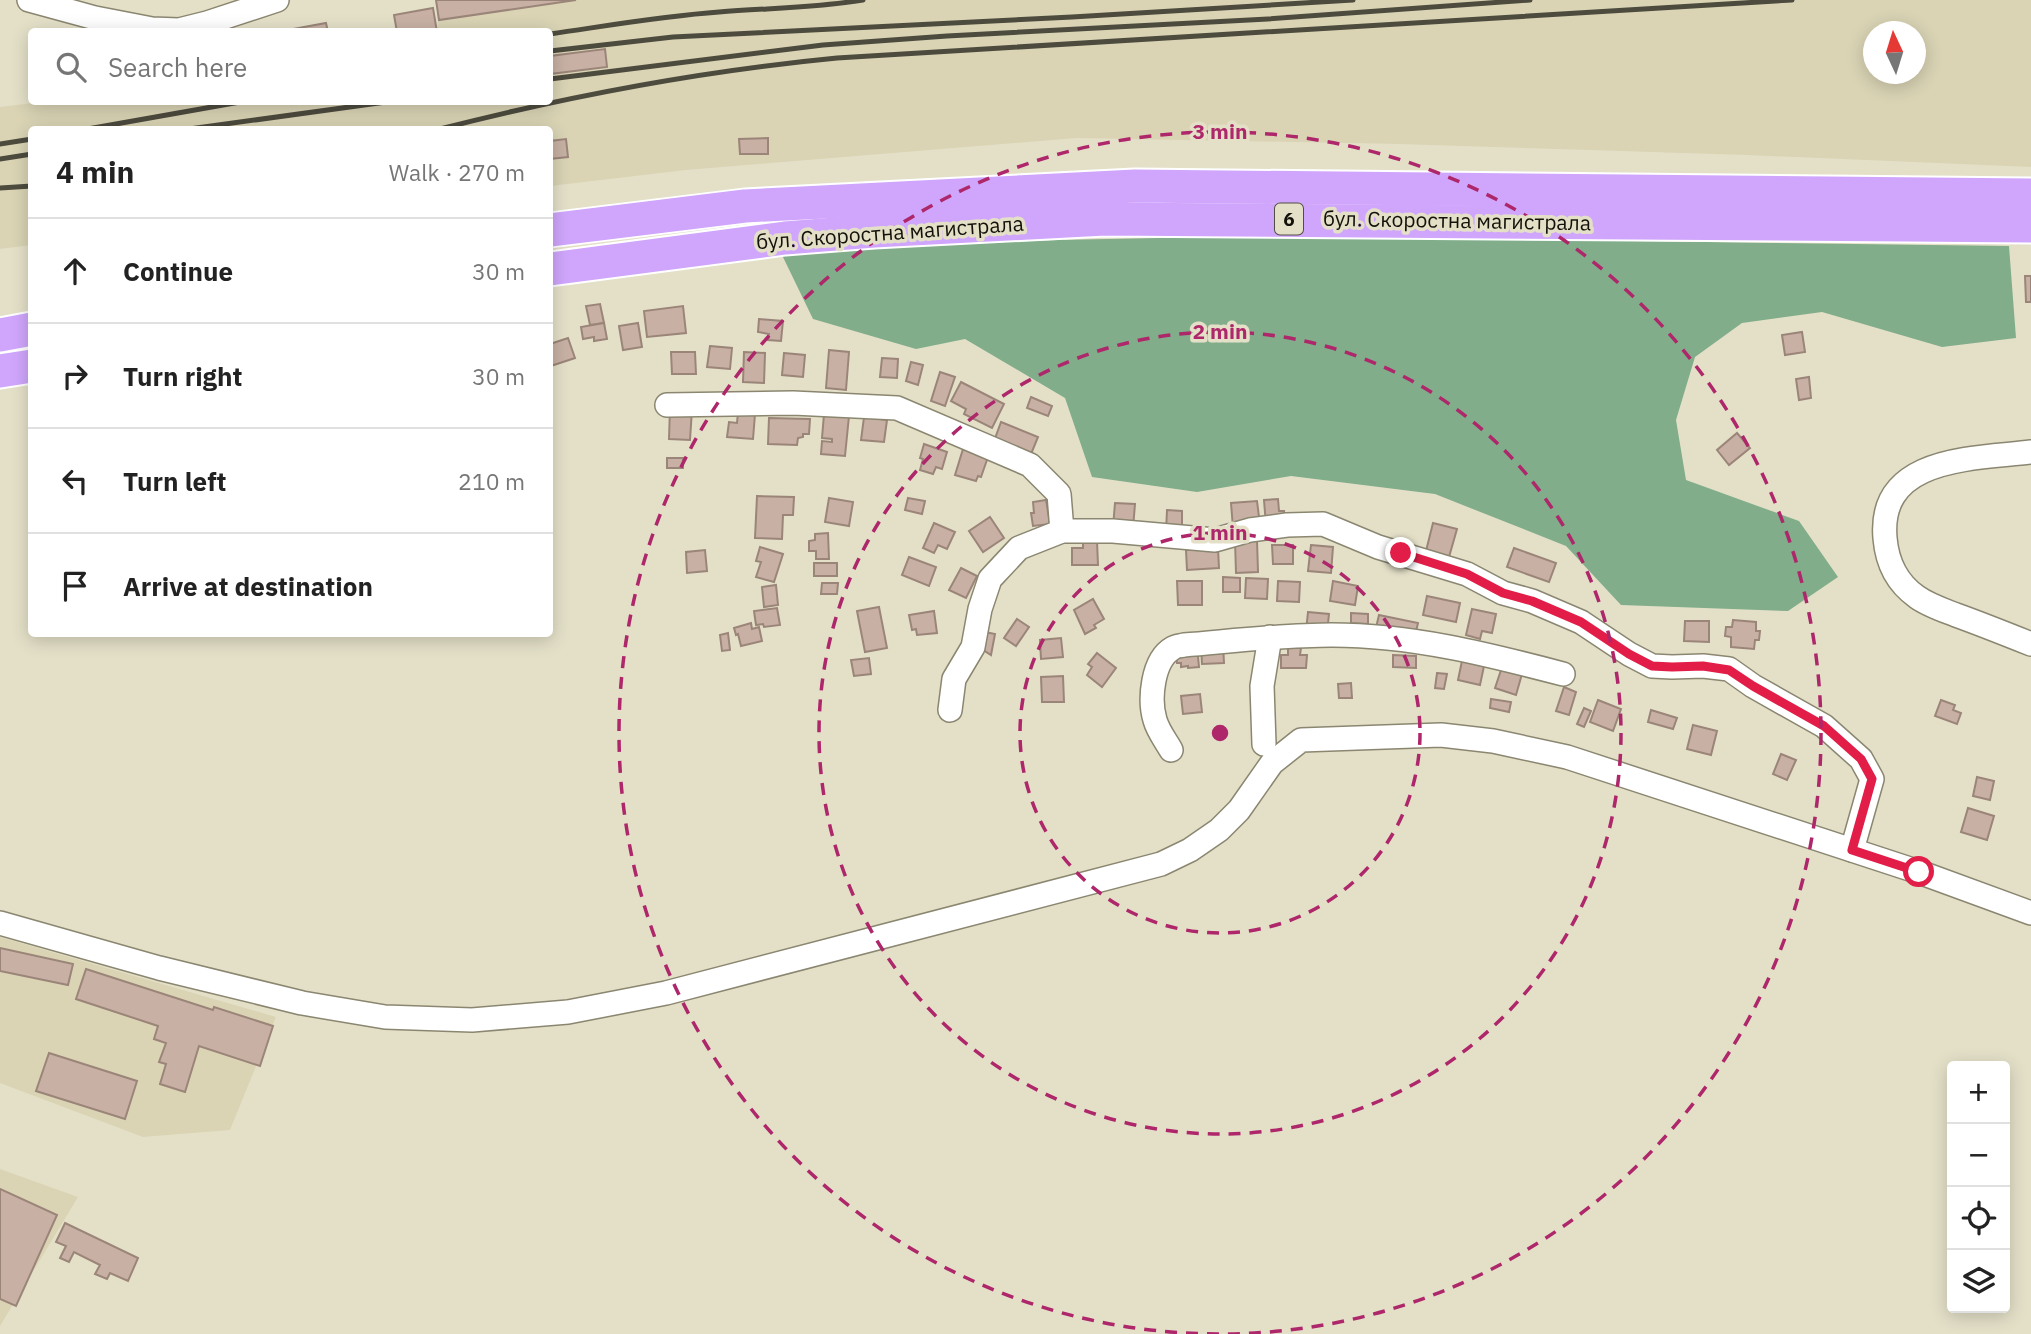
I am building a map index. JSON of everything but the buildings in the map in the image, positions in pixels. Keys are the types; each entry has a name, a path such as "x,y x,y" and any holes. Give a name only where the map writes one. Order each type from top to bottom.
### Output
{"highway":[{"name":"бул. Скоростна магистрала","path":"553,230 745,206 1135,186 2031,195"},
{"name":"бул. Скоростна магистрала","path":"553,269 785,238 874,230 1105,219 2031,226"},
{"path":"0,335 28,330"},
{"path":"0,372 28,367"}],"street":[{"path":"29,0 147,28"},
{"path":"186,28 277,0"},
{"path":"667,405 793,403 897,408 1030,465 1059,494 1062,531"},
{"path":"2031,452 1942,464 1924,470 1909,478 1899,488 1886,515 1884,529 1889,562 1899,580 1919,599 2031,644"},
{"path":"950,710 954,679 973,647 979,610 990,579 1019,548 1062,531 1113,531 1214,540 1250,530 1323,524 1378,547 1467,574 1503,593 1532,601 1581,622 1652,666 1703,666 1729,670 1824,726 1861,759 1872,779 1852,850"},
{"path":"1171,750 1156,723 1151,701 1153,679 1164,657 1173,648 1184,645 1270,637 1334,635 1395,639 1473,651 1563,674"},
{"path":"1264,744 1262,686 1270,637"},
{"path":"0,923 159,968 294,1002 384,1017 472,1020 568,1012 666,993 1161,864 1190,850 1219,830 1239,810 1272,763 1301,740 1441,735 1493,741 1567,757 1919,872 2031,913"}],"shaded area":[{"path":"576,0 2031,0 2031,167 1399,144 1077,138 686,170 553,186 553,126 28,126 28,245 0,249 0,107 28,104 553,105 553,28 438,28 439,20"},
{"path":"0,937 276,1017 230,1130 143,1137 0,1083"},
{"path":"0,1169 78,1197 0,1326"}],"green space":[{"path":"1258,236 2009,246 2016,338 1942,347 1822,312 1742,323 1695,357 1676,420 1686,480 1799,521 1838,577 1788,611 1621,605 1566,546 1435,494 1291,476 1197,492 1092,477 1065,398 965,339 916,349 813,319 782,255 902,246"}],"railway":[{"path":"553,34 676,16 863,0"},
{"path":"553,51 673,37 1353,0"},
{"path":"553,79 823,45 1268,19 1530,0"},
{"path":"553,102 736,70 837,58 1792,0"},
{"path":"105,126 223,105"},
{"path":"211,126 364,105"},
{"path":"452,126 540,105"},
{"path":"0,144 28,140"},
{"path":"0,159 28,155"},
{"path":"0,188 28,186"}],"route":[{"path":"1401,553 1467,574 1503,593 1532,601 1581,622 1652,666 1703,666 1729,670 1824,726 1861,759 1872,779 1852,850 1919,872"}]}
